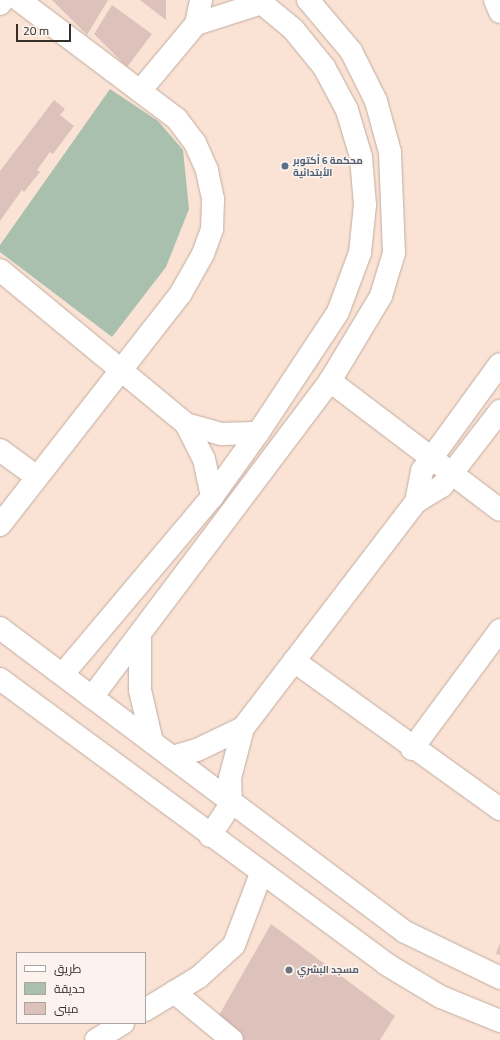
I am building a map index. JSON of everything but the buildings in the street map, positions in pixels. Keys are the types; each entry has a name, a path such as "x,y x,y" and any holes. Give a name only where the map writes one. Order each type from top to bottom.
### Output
{"street":[{"path":"0,4 3,0"},
{"path":"0,525 181,293 203,254 212,230 213,200 207,170 195,143 177,119 19,0"},
{"path":"140,91 196,24 201,0"},
{"path":"92,697 140,636 330,381 381,296 394,253 395,208 390,152 376,101 351,51 308,0"},
{"path":"495,0 500,12"},
{"path":"62,674 212,497 258,433 338,312 360,253 365,205 360,157 347,110 324,67 293,29 260,2 196,24"},
{"path":"0,270 186,424 204,459 212,497"},
{"path":"210,836 231,804 230,778 243,728 416,502 422,471 500,364"},
{"path":"330,381 500,510"},
{"path":"416,502 431,495 452,474 500,411"},
{"path":"186,424 222,434 258,433"},
{"path":"0,450 37,477"},
{"path":"0,628 172,757 231,804 405,932 500,978"},
{"path":"412,749 500,630"},
{"path":"140,636 140,690 152,742"},
{"path":"294,661 412,749 500,809"},
{"path":"0,679 261,874 393,968 440,997 500,1021"},
{"path":"172,757 197,750 243,728"},
{"path":"146,1009 218,962 234,945 261,874"},
{"path":"174,992 232,1040"},
{"path":"96,1040 122,1024"}],"green space":[{"path":"110,89 158,121 183,150 189,209 166,267 112,337 0,252 0,245"}],"place":[{"name":"محكمة 6 أكتوبر الأبتدائية","path":"285,166"},
{"name":"مسجد البشري","path":"289,970"}]}
